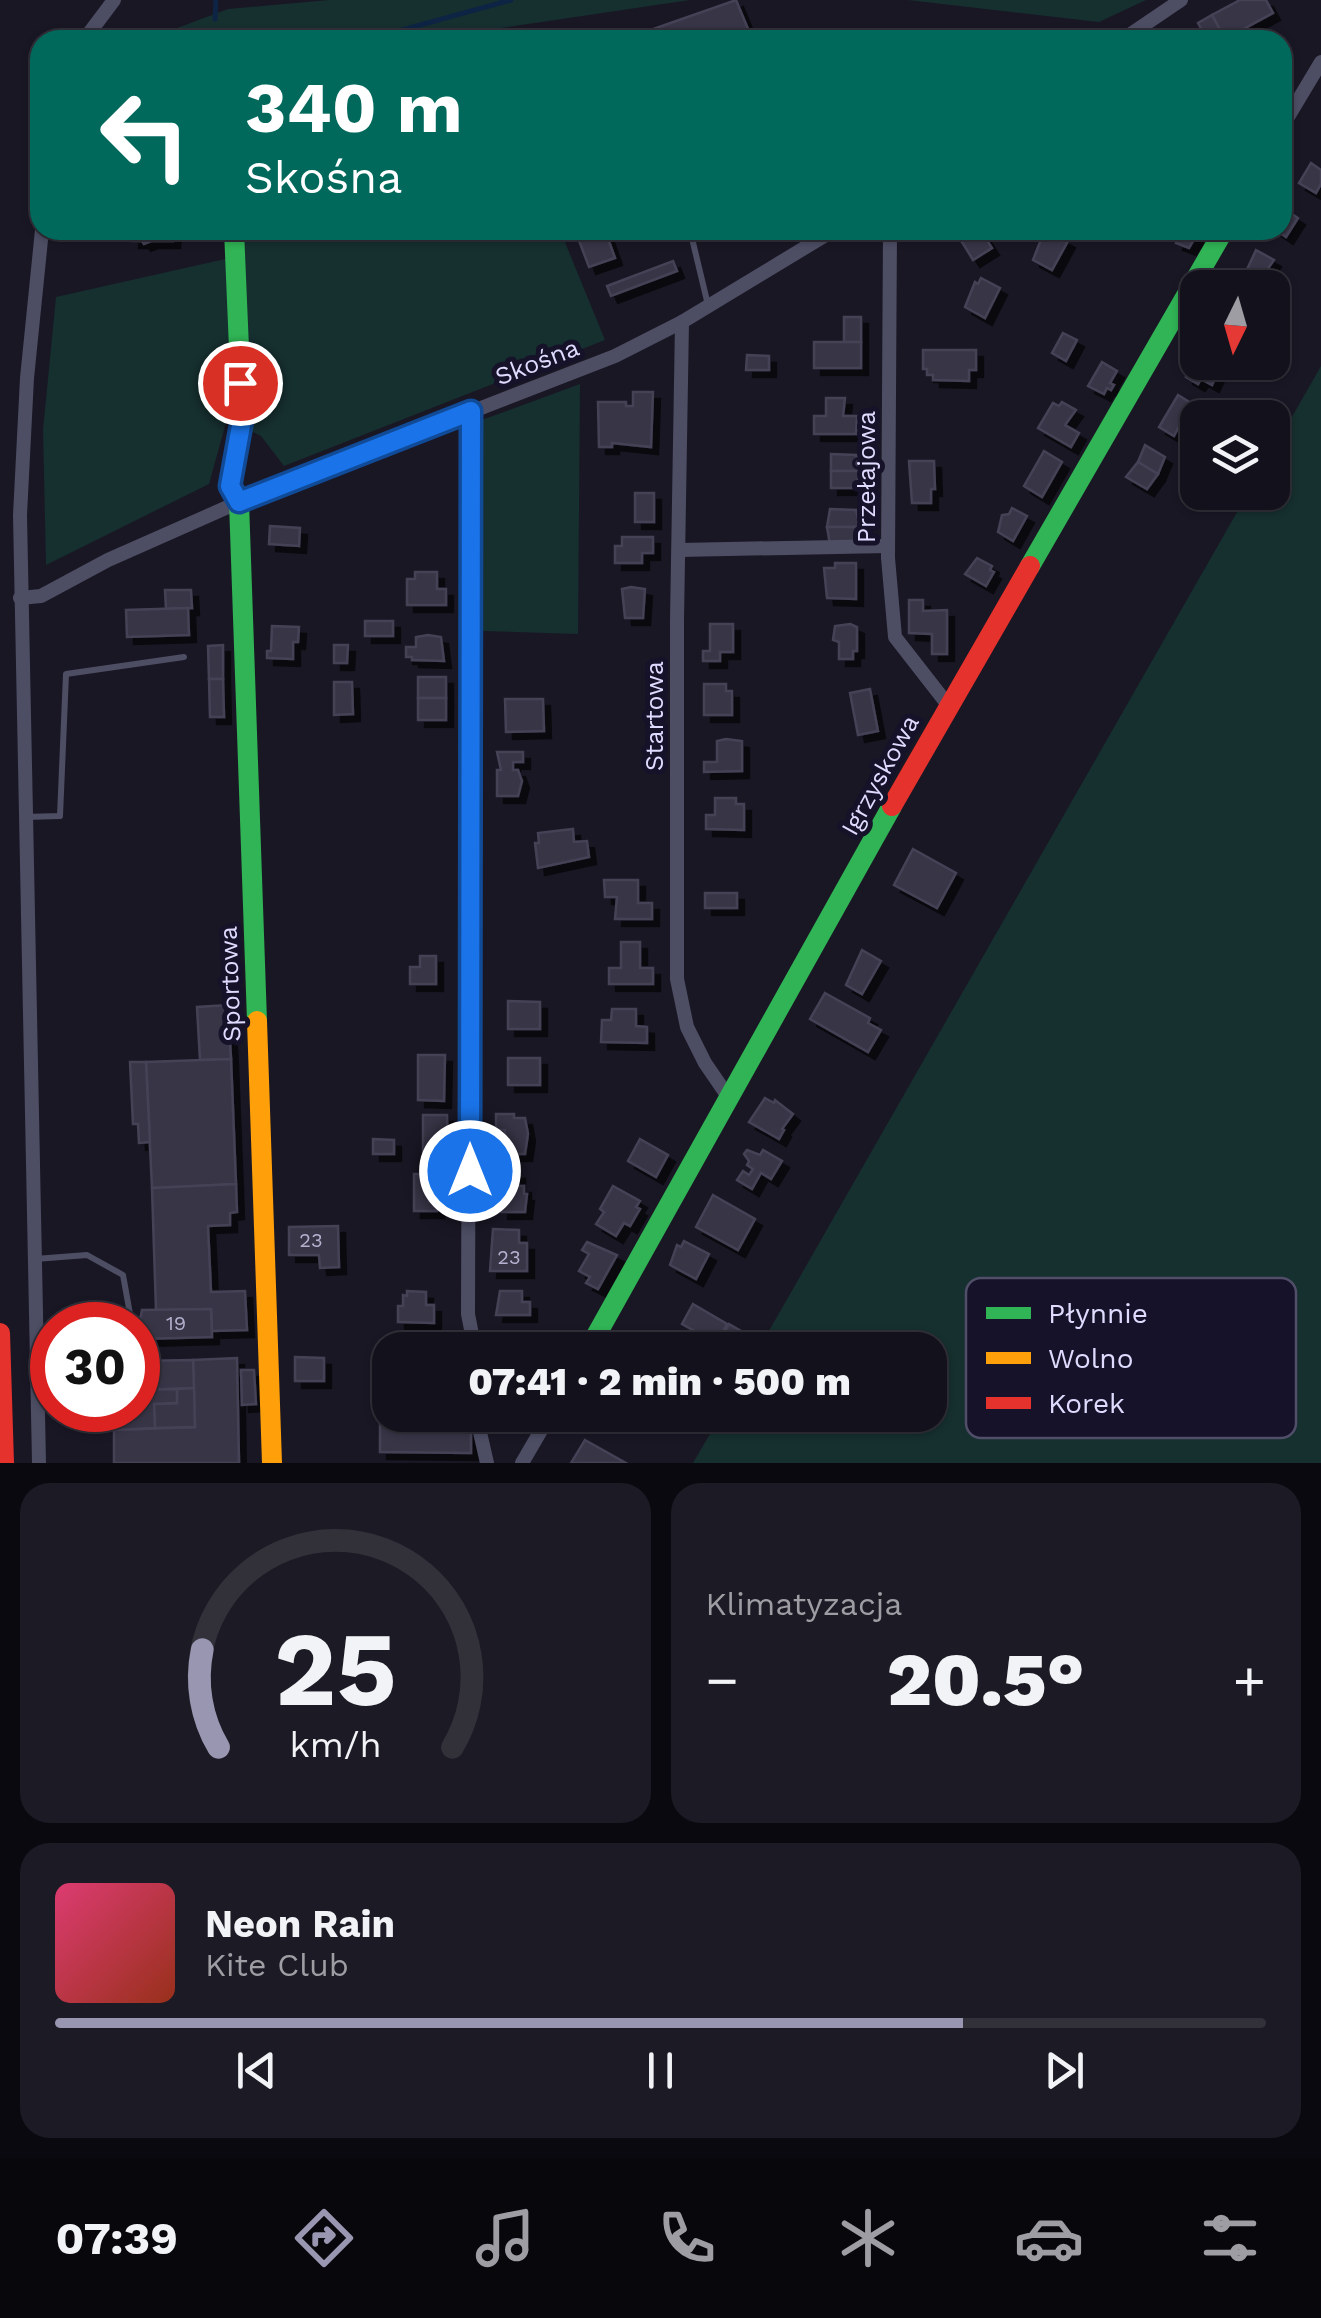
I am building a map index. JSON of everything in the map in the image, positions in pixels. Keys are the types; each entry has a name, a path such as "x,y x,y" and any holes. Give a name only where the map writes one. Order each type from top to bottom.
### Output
{"main road":[{"name":"Sportowa","path":"234,240 242,420 230,486 239,502 272,1463"},
{"name":"Igrzyskowa","path":"598,1332 948,705 1218,240"},
{"path":"0,1333 4,1463"}],"street":[{"path":"1136,30 1181,0"},
{"path":"91,30 109,2"},
{"path":"1142,26 1145,30"},
{"path":"1292,110 1321,62"},
{"path":"39,1463 20,598 23,434 41,240"},
{"name":"Skośna","path":"20,598 41,596 108,560 239,502 616,356 682,322 818,240"},
{"name":"Przełajowa","path":"890,240 888,546 895,637 948,705"},
{"name":"Startowa","path":"682,322 677,979 687,1027 729,1098"},
{"path":"471,411 471,1332"},
{"path":"679,550 888,546"},
{"path":"478,1432 487,1463"},
{"path":"522,1463 539,1432"}],"lane":[{"path":"692,240 708,307"},
{"path":"24,818 60,816 66,674 184,656"},
{"path":"34,1259 87,1255 124,1274 128,1302"}],"green space":[{"path":"329,0 690,0 501,30 172,30 228,9"},
{"path":"908,0 1146,0 1099,22"},
{"path":"234,240 564,240 605,340 284,466 261,436 227,419 209,484 46,565 43,430 56,297 234,257"},
{"path":"1321,366 1321,1463 693,1463 711,1432 947,1432 947,1332 768,1332 1238,510 1290,510 1290,420"},
{"path":"580,384 578,634 483,631 479,421"}],"building":[{"path":"736,0 748,29 745,30 650,30"},
{"path":"1240,0 1266,0 1273,13 1242,30 1220,30 1212,15"},
{"path":"1212,15 1220,30 1202,30 1198,23"},
{"path":"1311,163 1321,170 1316,193 1299,183"},
{"path":"579,240 609,240 615,258 589,267"},
{"path":"987,240 992,248 973,260 962,242"},
{"path":"1177,240 1194,240 1189,248"},
{"path":"1068,241 1052,270 1033,260 1040,242"},
{"path":"1256,250 1274,260 1267,270 1247,270"},
{"path":"673,261 677,271 611,296 607,286"},
{"path":"981,278 1000,288 985,318 965,307 975,282 978,284"},
{"path":"844,317 861,317 861,342 844,342"},
{"path":"1063,333 1077,340 1066,361 1052,353"},
{"path":"814,342 861,342 861,368 814,368"},
{"path":"923,350 976,350 976,370 969,370 969,381 933,380 933,375 927,375 927,369 923,369"},
{"path":"747,355 769,356 769,370 746,370"},
{"path":"1102,362 1117,371 1110,383 1114,385 1104,394 1088,386"},
{"path":"633,392 653,392 651,447 612,443 612,447 599,447 598,402 626,402 626,406 633,406"},
{"path":"1178,395 1186,400 1180,400 1180,424 1174,436 1159,427"},
{"path":"826,398 845,398 843,416 857,416 856,434 814,434 814,416 826,416"},
{"path":"1062,402 1076,410 1065,425 1079,433 1071,447 1038,428 1053,403 1059,406"},
{"path":"1145,445 1165,457 1158,474 1138,462"},
{"path":"1044,451 1062,462 1042,497 1024,486"},
{"path":"831,454 856,455 860,471 831,471"},
{"path":"909,461 934,461 931,503 912,503"},
{"path":"1138,462 1158,474 1147,489 1126,477"},
{"path":"831,471 860,471 856,488 831,488"},
{"path":"635,493 654,493 654,522 635,522"},
{"path":"1012,508 1027,516 1013,541 998,532 1002,515 1009,514"},
{"path":"830,509 856,510 860,527 827,527"},
{"path":"270,526 300,528 299,546 269,544"},
{"path":"827,527 860,527 856,545 830,545"},
{"path":"622,537 653,537 653,553 642,553 642,563 615,563 615,546 622,546"},
{"path":"977,558 992,566 990,570 994,572 986,586 965,574"},
{"path":"835,563 856,563 856,599 827,598 824,568 835,568"},
{"path":"415,572 437,572 437,589 446,589 446,605 407,605 407,579 415,579"},
{"path":"622,589 645,589 643,618 625,618"},
{"path":"165,590 191,590 192,608 166,609"},
{"path":"909,600 923,600 923,611 947,610 947,654 932,654 932,634 909,633"},
{"path":"188,608 189,635 127,637 126,610"},
{"path":"365,621 393,621 393,636 365,636"},
{"path":"710,624 733,624 733,652 720,652 720,661 703,661 703,651 710,651"},
{"path":"272,626 299,627 298,642 293,642 293,659 267,658"},
{"path":"835,626 857,627 857,651 853,651 853,659 839,659 839,642 833,640"},
{"path":"416,637 441,637 444,661 406,657 406,647 416,647"},
{"path":"223,645 223,679 209,679 208,646"},
{"path":"334,645 348,645 347,663 334,663"},
{"path":"418,677 446,677 446,698 418,698"},
{"path":"209,679 223,679 224,717 210,717"},
{"path":"334,682 352,682 353,714 334,715"},
{"path":"704,684 726,684 726,691 732,691 732,715 704,715"},
{"path":"870,689 878,731 858,735 850,693"},
{"path":"418,698 446,698 446,720 418,720"},
{"path":"505,699 543,699 544,731 506,732"},
{"path":"717,741 742,741 742,771 704,772 704,762 717,762"},
{"path":"497,752 523,752 523,762 513,762 513,770 518,770 522,781 518,796 497,796 497,770 501,770"},
{"path":"715,798 736,798 736,804 744,804 744,830 706,829 706,815 715,815"},
{"path":"573,829 574,842 587,841 589,857 538,868 538,833"},
{"path":"913,849 956,873 937,908 894,885"},
{"path":"604,880 638,880 638,903 652,903 652,919 615,919 617,897 605,897"},
{"path":"705,893 737,893 737,908 705,908"},
{"path":"621,942 640,942 640,968 653,968 653,984 609,984 609,968 621,968"},
{"path":"862,950 881,961 862,994 846,985"},
{"path":"420,956 436,956 436,984 410,984 410,967 420,967"},
{"path":"825,993 870,1018 868,1023 881,1030 868,1052 810,1019"},
{"path":"508,1001 540,1002 540,1029 508,1029"},
{"path":"228,1005 231,1059 200,1060 197,1007"},
{"path":"612,1009 636,1009 636,1026 647,1027 647,1043 601,1042 602,1020 611,1020"},
{"path":"418,1055 445,1055 444,1101 418,1100"},
{"path":"508,1058 540,1058 540,1085 508,1085"},
{"path":"231,1059 236,1184 152,1188 146,1062"},
{"path":"130,1062 146,1062 150,1142 139,1143 138,1124 133,1124"},
{"path":"765,1098 774,1103 775,1100 793,1114 779,1139 749,1122"},
{"path":"496,1114 525,1118 525,1154 501,1154 505,1130 496,1130"},
{"path":"423,1115 447,1115 448,1152 423,1152"},
{"path":"373,1139 394,1140 394,1154 373,1154"},
{"path":"640,1139 668,1155 656,1177 628,1161"},
{"path":"747,1150 760,1155 763,1150 782,1161 771,1179 761,1173 752,1189 737,1180 743,1171 749,1175 753,1169 747,1165"},
{"path":"435,1171 435,1187 429,1190 429,1202 437,1202 437,1211 414,1211 414,1174"},
{"path":"500,1172 518,1172 518,1186 524,1186 527,1194 525,1212 501,1212 501,1202 497,1201"},
{"path":"236,1184 237,1212 230,1213 230,1225 208,1226 211,1292 245,1291 247,1330 212,1331 211,1309 160,1310 160,1302 156,1302 152,1188"},
{"path":"613,1186 640,1201 630,1226 624,1223 616,1236 596,1224"},
{"path":"713,1195 755,1219 738,1250 696,1227"},
{"path":"338,1226 339,1267 320,1268 319,1255 289,1255 289,1227"},
{"path":"493,1229 519,1230 519,1243 527,1243 527,1271 490,1271"},
{"path":"684,1241 709,1254 696,1279 670,1265 677,1245 681,1247"},
{"path":"587,1242 617,1255 598,1289 586,1283 590,1277 579,1271 589,1254 582,1250"},
{"path":"407,1291 426,1292 426,1305 434,1305 434,1323 398,1322 398,1306 403,1306"},
{"path":"500,1291 522,1291 522,1302 530,1302 530,1315 496,1315"},
{"path":"693,1304 727,1324 722,1332 696,1332 682,1324"},
{"path":"211,1309 212,1337 160,1339 160,1310"},
{"path":"729,1324 743,1332 724,1332"},
{"path":"295,1357 324,1358 324,1381 295,1381"},
{"path":"237,1358 239,1463 114,1463 114,1432 195,1427 193,1360"},
{"path":"193,1360 194,1388 160,1389 160,1361"},
{"path":"241,1370 254,1370 256,1404 242,1405"},
{"path":"194,1388 195,1427 160,1428 160,1404 177,1403 177,1389"},
{"path":"160,1389 177,1389 177,1403 160,1404"},
{"path":"380,1432 471,1432 471,1453 380,1452"},
{"path":"585,1440 626,1463 571,1463"}],"waterway":[{"path":"215,19 216,0"},
{"path":"402,30 511,0"}],"traffic: fast":[{"path":"234,240 242,419 230,486 239,502 257,1021"},
{"path":"1030,566 1218,240"},
{"path":"598,1332 892,806"}],"traffic: slow":[{"path":"257,1021 272,1463"}],"traffic: jam":[{"path":"892,806 1030,566"},
{"path":"0,1333 4,1463"}],"route":[{"path":"240,383 242,420 230,486 239,502 471,411 470,1171"}]}
